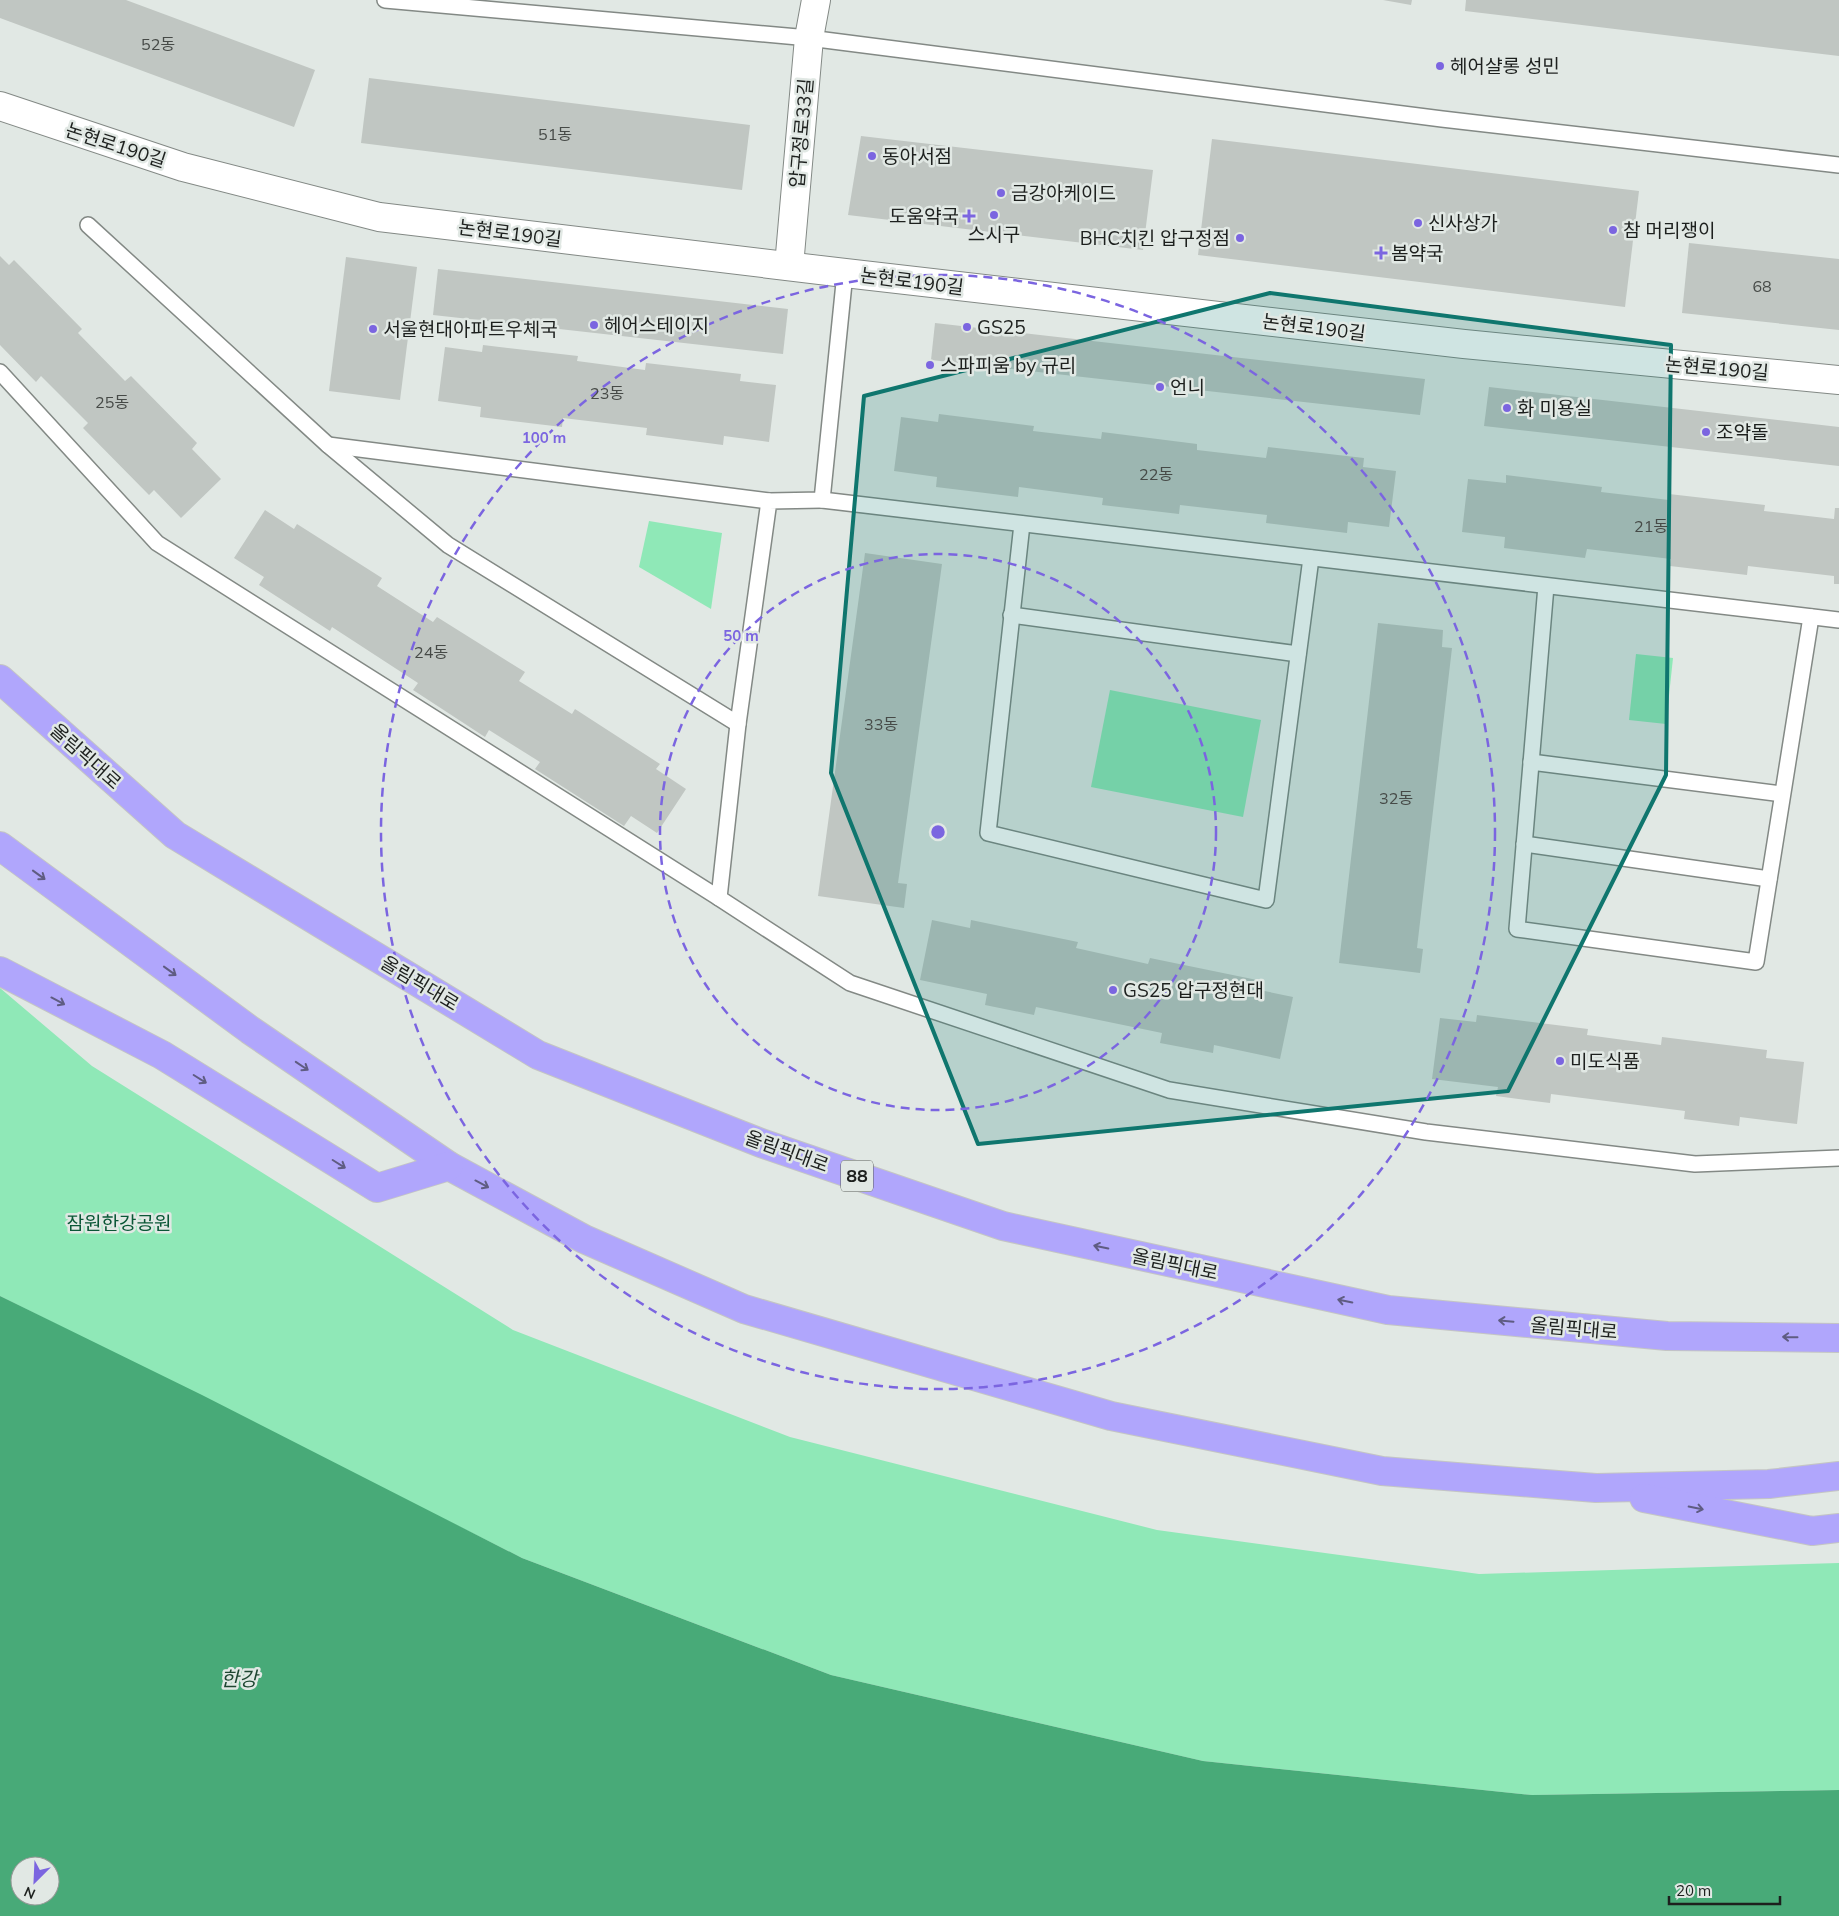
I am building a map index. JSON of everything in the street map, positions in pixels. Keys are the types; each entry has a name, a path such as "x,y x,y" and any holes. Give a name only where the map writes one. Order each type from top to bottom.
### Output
{"highway":[{"name":"올림픽대로","path":"0,679 175,835 183,840 538,1055 761,1143 1003,1226 1388,1310 1667,1336 1839,1338"},
{"path":"0,846 250,1030 449,1166 584,1239 744,1309 1111,1416 1382,1471 1596,1488 1770,1484 1839,1476"},
{"path":"7,974 162,1055 378,1188 449,1166"},
{"path":"1596,1488 1812,1531 1839,1528"}],"street":[{"name":"압구정로33길","path":"789,266 809,38 816,0"},
{"name":"논현로190길","path":"0,106 183,168 380,217 844,273 1464,344 1839,380"}],"lane":[{"path":"385,0 809,38 1442,119 1839,165"},
{"path":"88,225 328,445 448,545 738,724"},
{"path":"822,500 844,273"},
{"path":"0,372 157,543 719,898 850,983 1169,1090 1426,1132 1695,1164 1839,1158"},
{"path":"328,445 769,501 822,500 1839,620"},
{"path":"719,898 738,724 769,501"},
{"path":"1022,524 988,833 1266,900 1311,558"},
{"path":"1546,586 1517,929 1756,962 1811,617"},
{"path":"1011,615 1298,654"},
{"path":"1531,762 1782,794"},
{"path":"1524,844 1769,879"}],"highlighted area":[{"path":"1270,293 1671,345 1666,775 1508,1091 978,1144 831,773 864,396"}],"green space":[{"path":"649,521 722,533 711,609 639,567"},
{"path":"1636,654 1673,658 1666,724 1629,720"},
{"path":"1110,690 1261,720 1243,817 1091,787"},
{"name":"잠원한강공원","path":"0,988 92,1066 513,1330 790,1437 1157,1530 1479,1574 1839,1563 1839,1790 1532,1795 1203,1761 831,1675 522,1558 0,1296"}],"water":[{"name":"한강","path":"0,1296 202,1395 522,1558 831,1675 1203,1761 1532,1795 1839,1790 1839,1916 0,1916"}],"building":[{"path":"0,0 126,0 315,70 294,127 0,18"},
{"path":"1383,0 1412,0 1411,5"},
{"path":"1466,0 1839,0 1839,56 1465,11"},
{"path":"369,78 750,125 742,190 361,143"},
{"name":"금강아케이드","path":"861,136 1153,170 1143,250 848,215"},
{"name":"신사상가","path":"1212,139 1639,191 1625,307 1198,255"},
{"path":"1689,243 1839,259 1839,330 1682,313"},
{"path":"0,256 9,265 14,260 82,329 78,333 125,381 131,376 197,443 192,449 221,479 181,518 154,490 149,495 83,428 88,423 41,376 36,382 0,345"},
{"name":"서울현대아파트우체국","path":"346,257 417,267 400,400 329,391"},
{"path":"438,269 788,309 783,354 433,315"},
{"path":"935,323 1425,379 1420,415 931,360"},
{"path":"483,345 578,356 577,361 645,370 646,363 741,374 740,381 776,385 769,442 724,436 723,445 646,435 647,428 563,418 562,427 480,417 481,407 438,401 445,347 482,352"},
{"path":"1489,387 1839,427 1839,466 1484,426"},
{"path":"939,414 1034,426 1033,431 1101,439 1102,432 1197,444 1197,450 1266,458 1268,447 1364,458 1363,467 1396,471 1389,527 1348,522 1347,533 1266,523 1267,515 1180,505 1179,514 1102,505 1103,498 1019,487 1018,497 936,487 937,477 894,471 901,417 938,422"},
{"path":"1506,475 1602,487 1601,492 1669,500 1669,494 1765,505 1764,511 1834,519 1835,508 1839,508 1839,584 1834,584 1834,576 1748,566 1747,575 1670,566 1671,559 1587,549 1585,558 1504,548 1505,537 1462,532 1468,479 1506,483"},
{"path":"265,510 294,529 297,524 382,578 377,586 433,622 437,617 525,672 519,681 572,714 575,709 660,764 656,769 686,789 657,833 631,816 624,826 535,769 540,762 489,730 485,737 413,690 418,683 332,627 330,631 259,585 264,577 234,558"},
{"path":"865,553 942,564 898,883 907,884 904,908 818,896"},
{"path":"1378,623 1443,630 1442,647 1452,648 1417,948 1423,949 1420,973 1339,963"},
{"path":"932,920 970,928 971,920 1078,942 1076,948 1148,964 1150,958 1257,980 1255,989 1293,997 1280,1059 1214,1045 1213,1053 1160,1043 1162,1033 1036,1007 1034,1015 985,1005 987,994 920,980"},
{"path":"1477,1015 1588,1029 1587,1035 1661,1045 1662,1037 1767,1050 1766,1058 1804,1062 1797,1124 1740,1117 1739,1126 1684,1119 1685,1111 1551,1094 1550,1103 1496,1096 1498,1087 1432,1079 1440,1018 1476,1022"}],"place":[{"name":"헤어샬롱 성민","path":"1440,66"},
{"name":"동아서점","path":"872,156"},
{"name":"금강아케이드","path":"1001,193"},
{"name":"스시구","path":"994,215"},
{"name":"도움약국","path":"969,216"},
{"name":"신사상가","path":"1418,223"},
{"name":"참 머리쟁이","path":"1613,230"},
{"name":"BHC치킨 압구정점","path":"1240,238"},
{"name":"봄약국","path":"1381,253"},
{"name":"헤어스테이지","path":"594,325"},
{"name":"GS25","path":"967,327"},
{"name":"서울현대아파트우체국","path":"373,329"},
{"name":"스파피움 by 규리","path":"930,365"},
{"name":"언니","path":"1160,387"},
{"name":"화 미용실","path":"1507,408"},
{"name":"조약돌","path":"1706,432"},
{"name":"GS25 압구정현대","path":"1113,990"},
{"name":"미도식품","path":"1560,1061"}]}
